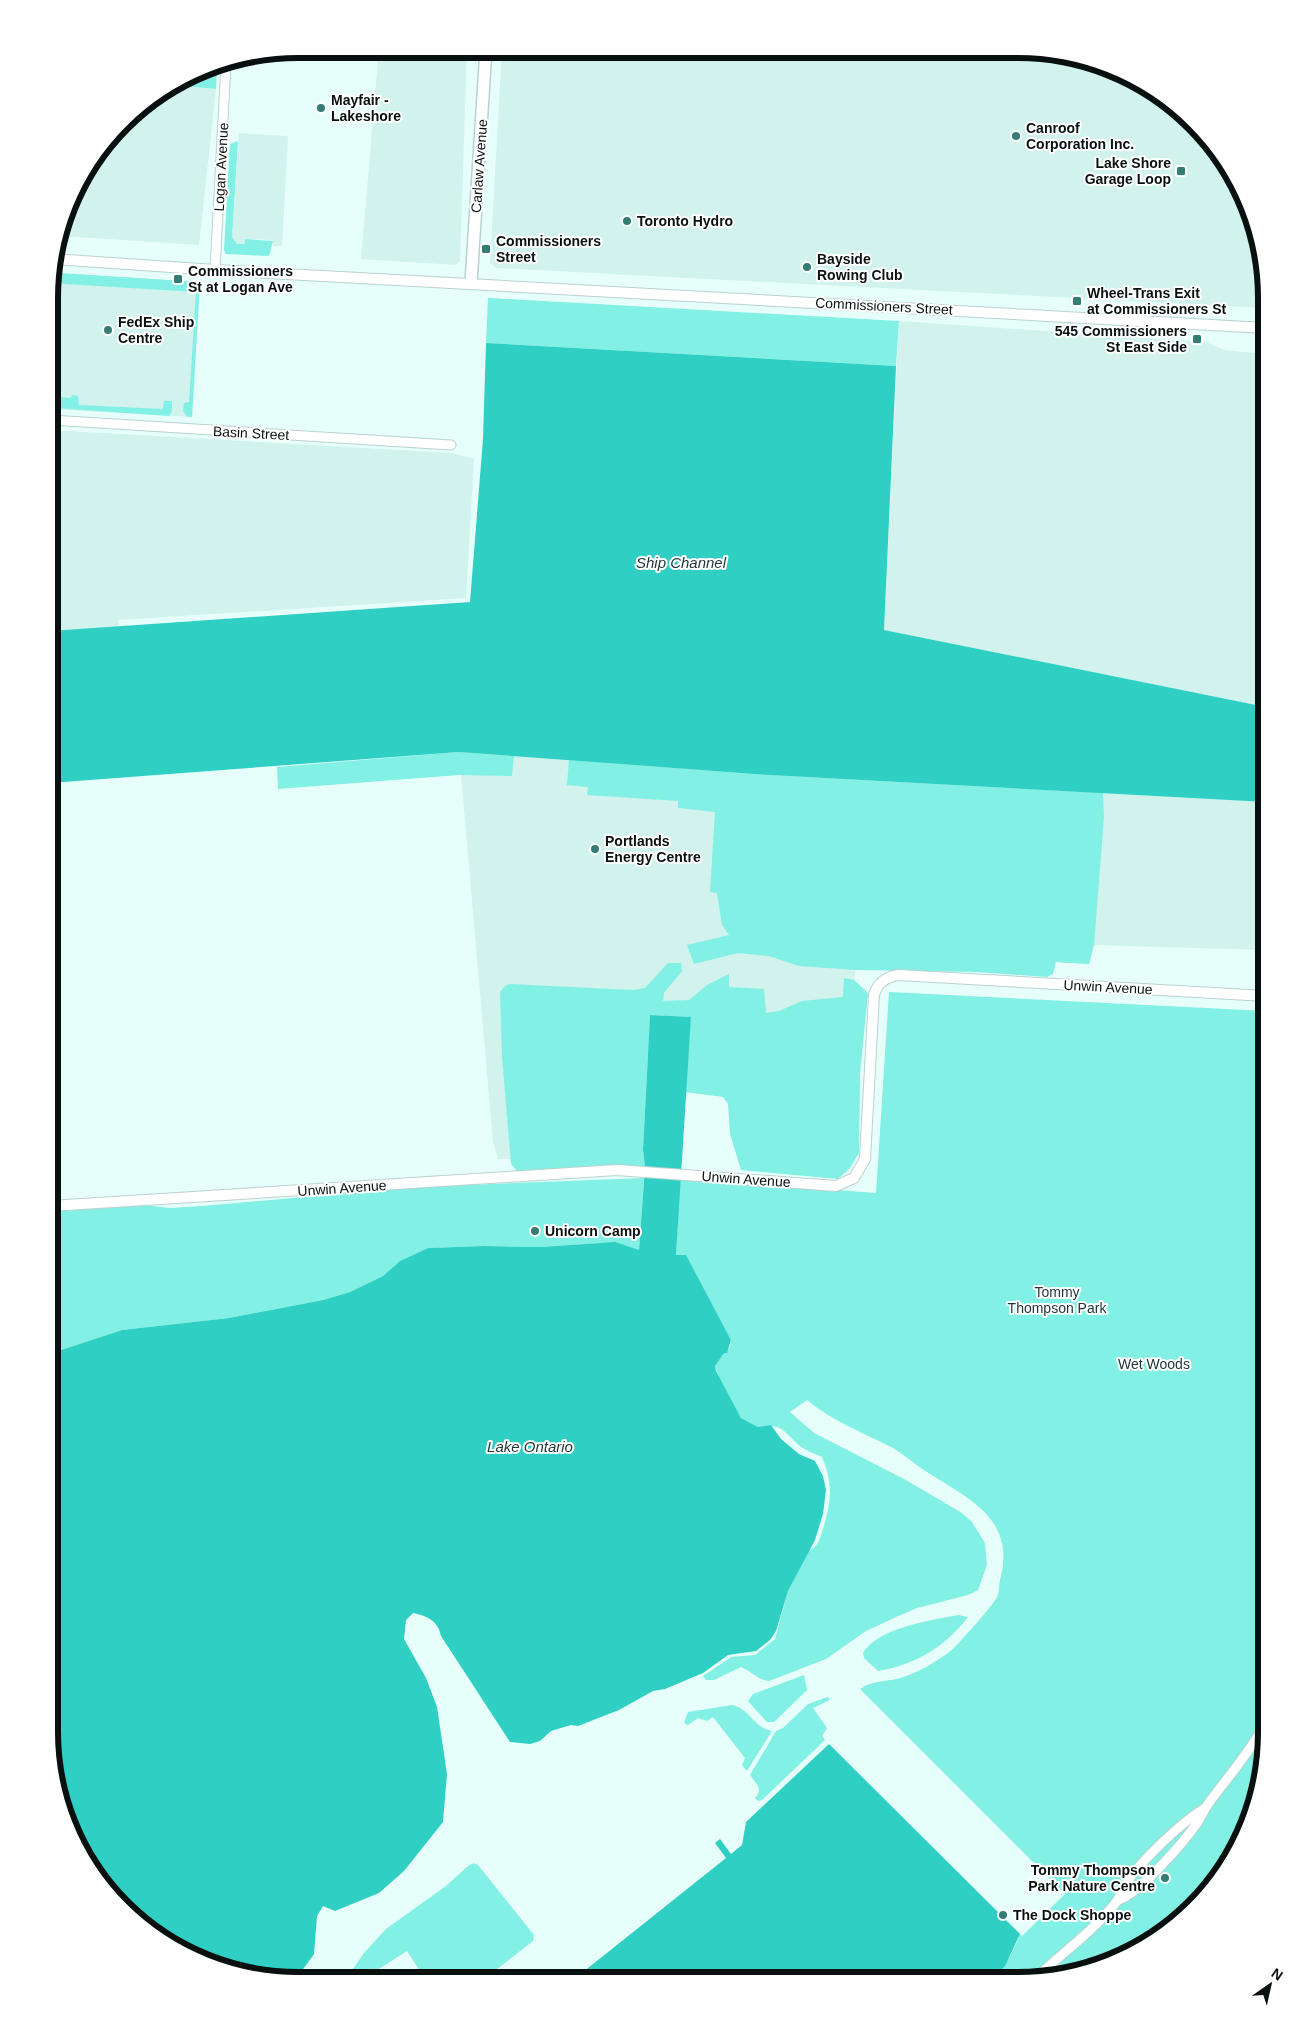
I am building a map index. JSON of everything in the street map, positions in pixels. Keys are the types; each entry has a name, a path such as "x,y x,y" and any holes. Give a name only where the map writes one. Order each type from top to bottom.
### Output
{"main road":[{"name":"Carlaw Avenue","path":"471,283 485,58"}],"street":[{"name":"Logan Avenue","path":"215,270 226,68"},
{"name":"Commissioners Street","path":"61,260 215,270 1258,328"},
{"name":"Basin Street","path":"58,420 451,445"},
{"name":"Unwin Avenue","path":"58,1205 617,1170 836,1186 848,1182 857,1175 865,1159 874,995 881,982 890,977 918,976 1258,996"},
{"path":"1118,1900 1127,1897 1162,1863 1196,1824 1205,1808 1258,1738"},
{"path":"1044,1971 1084,1935 1118,1900 1122,1888 1162,1844 1190,1817 1205,1808"}],"shaded area":[{"path":"378,58 467,58 460,261 456,265 361,259"},
{"path":"501,58 1033,58 1080,66 1124,82 1164,107 1198,139 1217,164 1233,191 1245,220 1253,251 1258,308 496,268 490,263"},
{"path":"184,86 216,89 199,245 66,236 82,191 107,151 139,117"},
{"path":"239,133 288,136 282,246 273,246 273,240 246,239 245,245 237,244 232,237"},
{"path":"59,273 200,282 192,417 58,409"},
{"path":"899,321 1206,342 1224,350 1258,353 1258,705 884,630"},
{"path":"58,430 452,453 474,459 466,598 118,620 119,627 58,631"},
{"name":"Portlands Energy Centre","path":"459,752 769,775 1258,802 1258,950 1094,945 1089,964 857,951 847,1073 751,1109 690,1039 691,1017 517,1159 498,1159 493,1142"}],"green space":[{"path":"217,71 216,89 184,86"},
{"path":"238,141 232,237 237,244 245,244 245,239 273,241 269,256 226,254 224,250 230,144"},
{"path":"60,273 200,282 192,417 188,417 183,411 184,403 189,402 196,292 64,284 59,281"},
{"path":"488,298 899,321 896,366 486,343"},
{"path":"72,395 78,396 79,405 163,409 164,401 172,401 172,411 169,416 58,408 58,397 71,398"},
{"path":"459,752 514,756 512,776 459,775 278,789 277,767"},
{"path":"569,760 769,775 1103,793 1104,817 1094,945 1089,964 1056,962 1053,974 1047,977 977,972 855,970 799,966 769,956 738,953 694,964 687,945 729,935 722,925 717,893 710,892 715,812 678,808 678,801 587,795 588,787 567,785"},
{"path":"668,963 681,963 682,971 664,993 663,1001 689,1000 707,985 729,974 729,987 764,989 766,1013 779,1011 802,1001 843,997 844,978 854,980 868,993 860,1074 859,1153 850,1168 838,1179 741,1170 730,1134 728,1104 723,1097 685,1092 691,1017 650,1015 643,1150 645,1167 599,1166 517,1171 511,1164 502,1057 500,992 505,986 510,984 633,990 645,988"},
{"name":"Tommy Thompson Park","path":"889,992 1258,1011 1258,1732 1253,1779 1245,1810 1233,1839 1217,1866 1198,1891 1176,1913 1151,1932 1124,1948 1095,1960 1064,1968 1033,1972 998,1972 1008,1960 1020,1934 1022,1936 1065,1894 860,1689 870,1684 904,1677 935,1662 953,1649 996,1599 1003,1560 1002,1542 996,1528 987,1515 975,1504 893,1448 838,1420 807,1400 790,1412 814,1433 904,1479 962,1513 972,1522 985,1543 987,1565 978,1590 968,1595 917,1608 894,1618 866,1631 826,1659 769,1681 761,1679 741,1667 714,1680 706,1680 703,1676 731,1657 755,1655 775,1639 788,1591 808,1551 816,1545 821,1536 828,1510 830,1485 822,1457 801,1447 778,1428 773,1426 758,1427 741,1418 721,1383 715,1366 721,1355 729,1348 731,1340 686,1256 676,1255 680,1178 876,1193"},
{"path":"644,1178 639,1251 623,1245 601,1243 540,1247 483,1246 428,1248 400,1261 383,1276 350,1292 323,1300 229,1318 122,1330 58,1351 58,1211 144,1205 170,1208 202,1206 416,1187"},
{"path":"958,1615 968,1617 939,1646 917,1659 878,1671 864,1658 863,1653 870,1644 892,1631 906,1626"},
{"path":"804,1675 807,1690 774,1722 767,1722 748,1701 753,1694"},
{"path":"828,1697 830,1700 813,1708 827,1728 822,1736 825,1740 762,1800 758,1801 755,1798 758,1795 759,1789 750,1775 776,1731 783,1728 808,1704"},
{"path":"732,1705 743,1710 761,1726 772,1731 747,1771 742,1765 745,1758 713,1717 707,1721 698,1718 688,1725 684,1723 688,1712"},
{"path":"474,1863 478,1865 534,1935 533,1941 493,1972 421,1972 407,1951 374,1972 351,1972 364,1953 386,1929 446,1886"}],"water":[{"name":"Ship Channel","path":"486,343 896,366 884,630 1258,705 1258,802 769,775 459,752 58,782 58,630 470,602 483,439"},
{"name":"Lake Ontario","path":"650,1015 691,1017 676,1255 686,1255 731,1340 727,1353 724,1353 715,1366 741,1418 758,1427 771,1425 781,1439 799,1454 815,1461 823,1476 826,1490 823,1514 815,1540 788,1591 776,1631 770,1640 756,1651 728,1655 703,1673 665,1689 653,1691 619,1710 578,1726 571,1725 551,1731 540,1741 530,1744 510,1742 441,1636 435,1623 428,1618 413,1613 406,1620 404,1639 426,1678 437,1707 447,1774 443,1822 404,1871 379,1893 335,1911 323,1906 317,1916 314,1954 301,1972 282,1972 235,1964 191,1948 177,1940 139,1913 107,1879 82,1839 70,1810 62,1779 58,1748 58,1351 122,1330 229,1318 323,1300 350,1292 383,1276 400,1261 428,1248 483,1246 540,1247 615,1242 639,1250 645,1167 643,1150"},
{"path":"829,1744 1020,1934 1005,1966 999,1972 583,1972 726,1858 715,1843 720,1839 731,1854 742,1845 746,1822"}],"place":[{"name":"Mayfair - Lakeshore","path":"321,108"},
{"name":"Canroof Corporation Inc.","path":"1016,136"},
{"name":"Lake Shore Garage Loop","path":"1181,171"},
{"name":"Toronto Hydro","path":"627,221"},
{"name":"Commissioners Street","path":"486,249"},
{"name":"Bayside Rowing Club","path":"807,267"},
{"name":"Commissioners St at Logan Ave","path":"178,279"},
{"name":"Wheel-Trans Exit at Commissioners St","path":"1077,301"},
{"name":"FedEx Ship Centre","path":"108,330"},
{"name":"545 Commissioners St East Side","path":"1197,339"},
{"name":"Portlands Energy Centre","path":"595,849"},
{"name":"Unicorn Camp","path":"535,1231"},
{"name":"Tommy Thompson Park Nature Centre","path":"1165,1878"},
{"name":"The Dock Shoppe","path":"1003,1915"}],"park label":[{"name":"Wet Woods","path":"1154,1364"}]}
